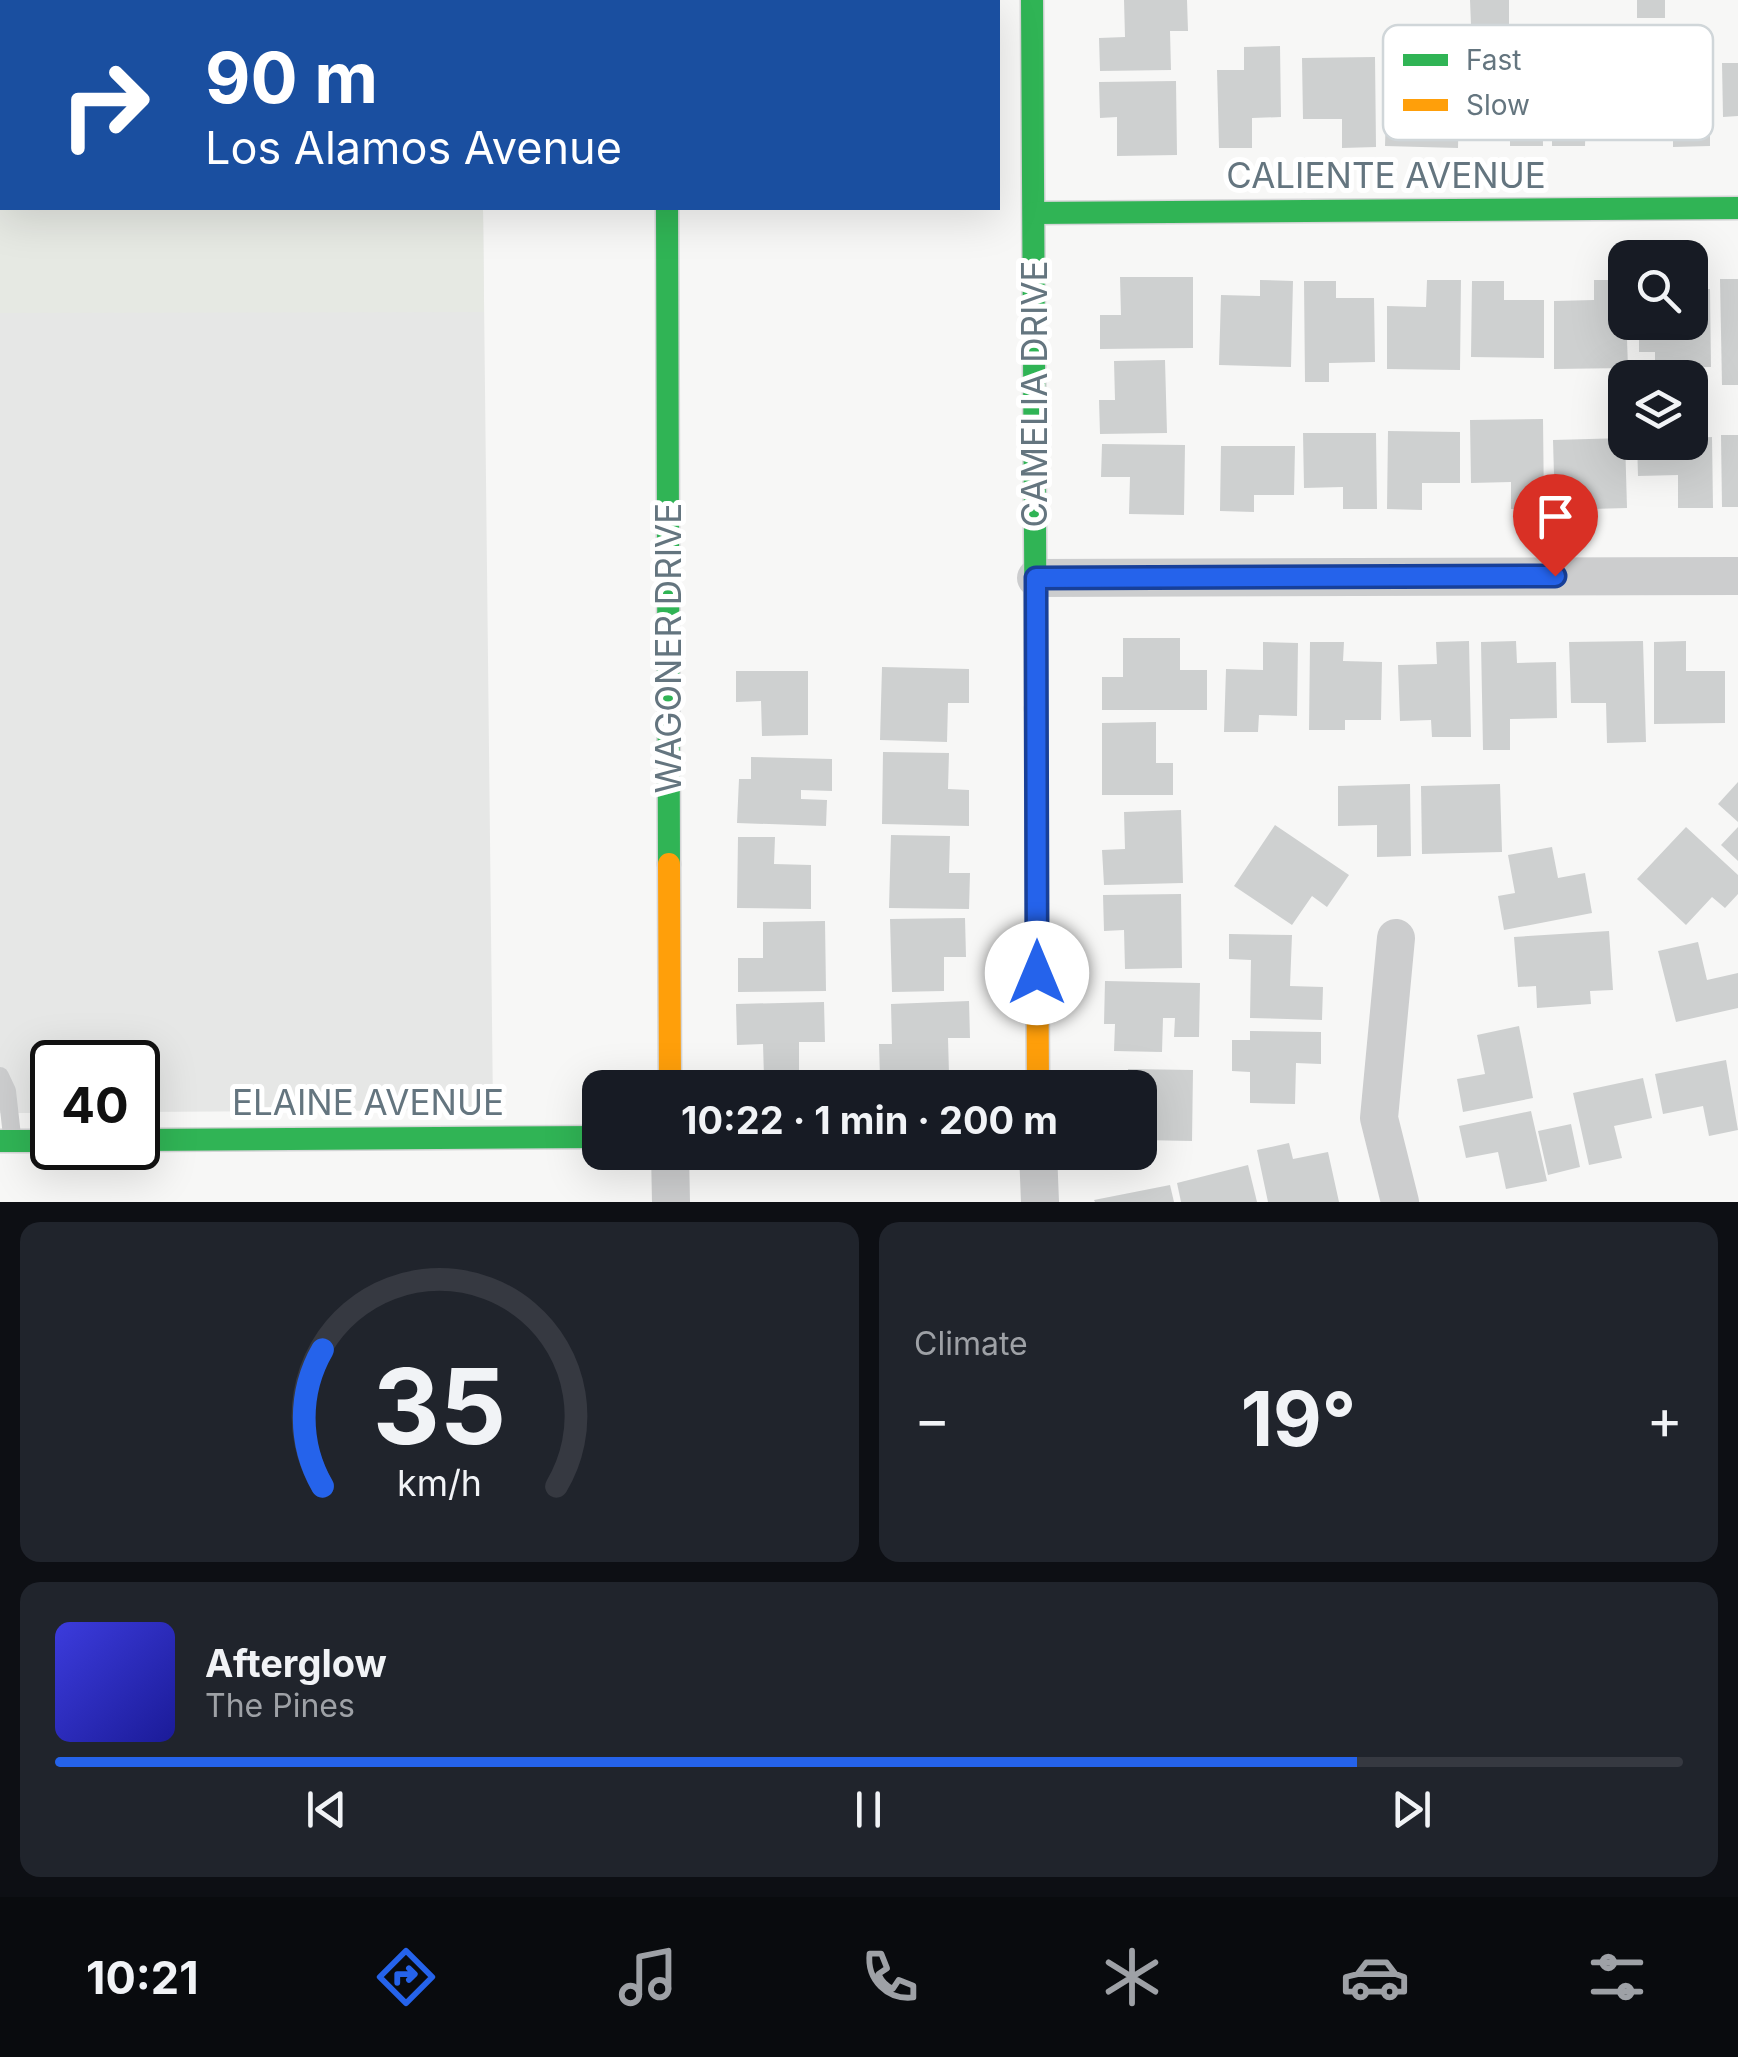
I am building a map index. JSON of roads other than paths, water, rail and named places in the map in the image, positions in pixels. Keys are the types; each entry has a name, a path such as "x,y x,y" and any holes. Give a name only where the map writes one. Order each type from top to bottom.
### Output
{"street":[{"name":"CAMELIA DRIVE","path":"1032,0 1038,1070"},
{"name":"CALIENTE AVENUE","path":"1034,213 1738,208"},
{"name":"WAGONER DRIVE","path":"668,210 670,1070"},
{"path":"1036,578 1738,576"},
{"path":"1396,938 1379,1118 1400,1202"},
{"name":"ELAINE AVENUE","path":"160,1140 582,1137"},
{"path":"670,1170 671,1202"},
{"path":"1039,1170 1040,1202"}],"lane":[{"path":"0,1076 7,1091 6,1141"}]}
